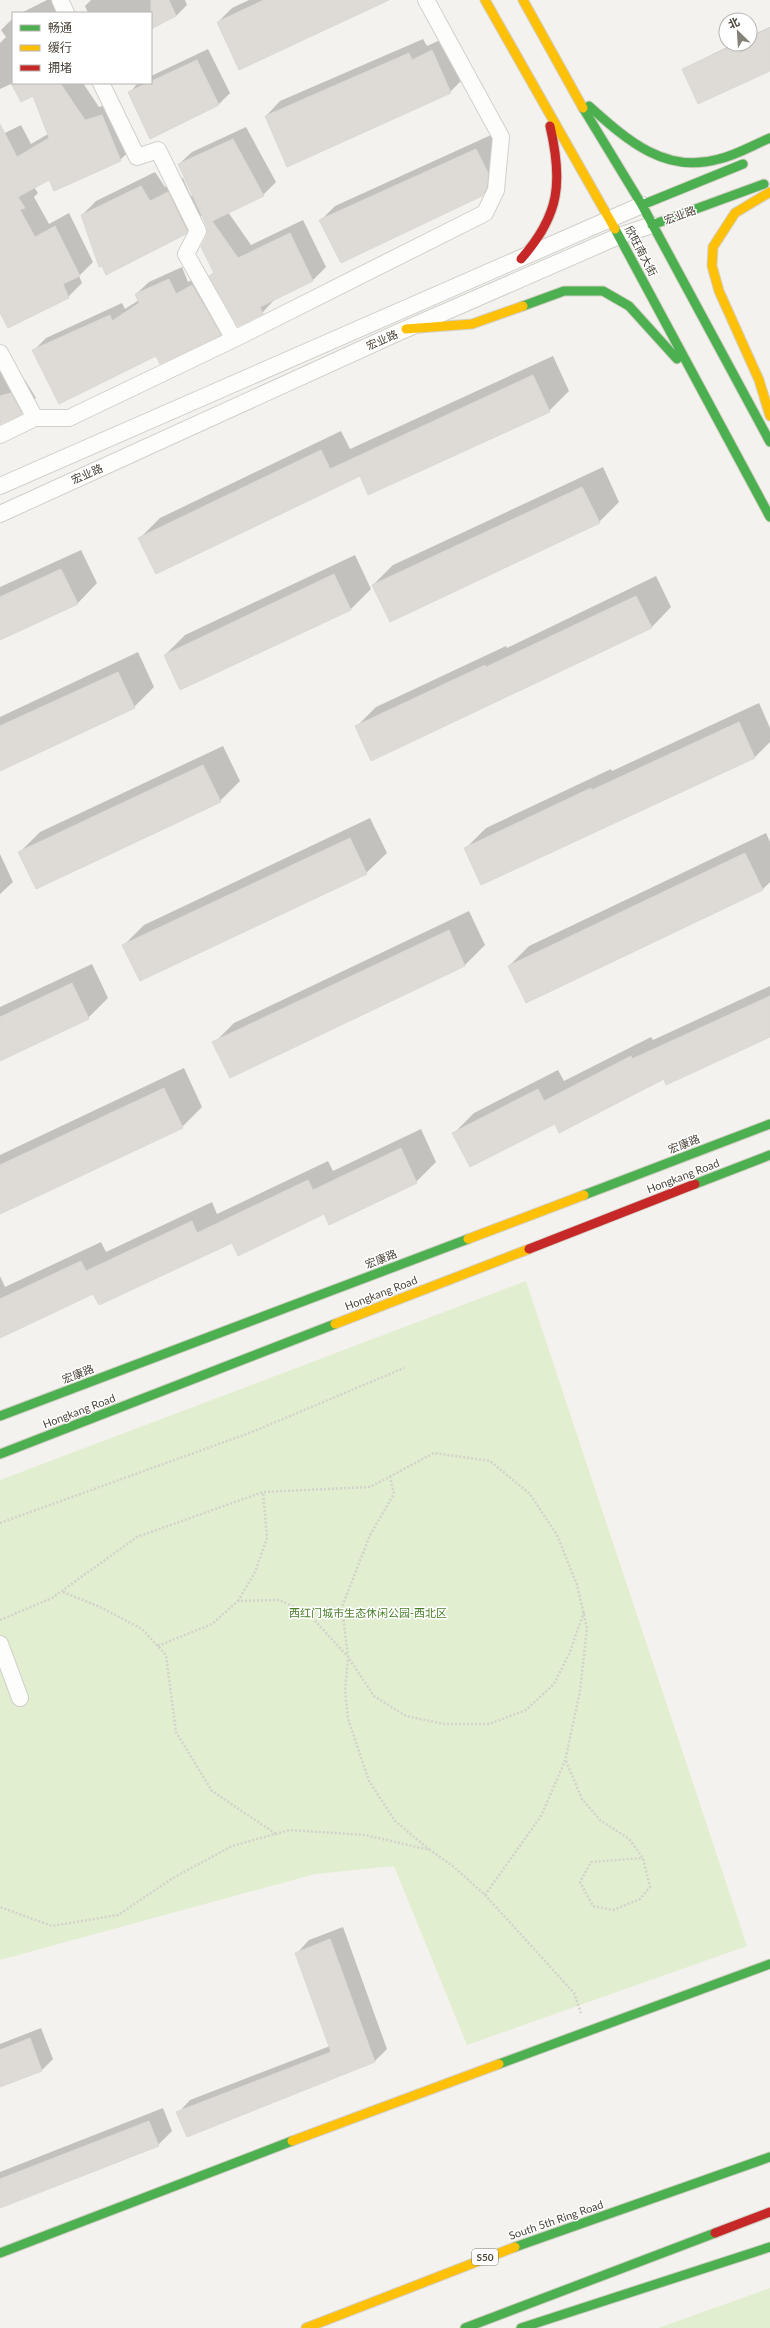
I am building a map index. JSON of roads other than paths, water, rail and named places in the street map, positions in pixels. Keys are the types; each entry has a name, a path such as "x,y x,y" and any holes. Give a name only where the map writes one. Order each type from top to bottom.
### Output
{"main road":[{"name":"欣旺南大街","path":"485,0 620,236 770,517"},
{"name":"欣旺南大街","path":"523,0 572,91 642,205 770,442"},
{"path":"572,91 634,145 663,160 691,164 715,161 770,138"},
{"path":"521,259 545,228 556,193 556,149 544,104"},
{"name":"宏业路","path":"642,205 750,162"},
{"name":"宏业路","path":"652,225 770,182"},
{"path":"770,192 735,213 713,247 712,266 719,291 759,380 770,416"},
{"path":"401,331 472,324 564,291 603,291 629,306 694,376"},
{"name":"宏康路","path":"0,1416 770,1124"},
{"name":"Hongkang Road","path":"0,1454 770,1155"},
{"path":"0,2253 255,2154 770,1964"},
{"path":"667,2195 749,2154"},
{"name":"South 5th Ring Road","path":"306,2328 475,2261 667,2195 770,2157"},
{"path":"465,2328 770,2212"},
{"path":"521,2328 770,2247"}],"street":[{"path":"60,0 66,12"},
{"path":"0,435 35,418 69,418 234,339 485,213 496,190 501,137 426,0"},
{"path":"101,84 137,157 158,150 198,231 186,254 234,339"},
{"name":"宏业路","path":"0,486 521,259 609,218 642,205"},
{"name":"宏业路","path":"0,514 401,331 620,236 652,225"},
{"path":"390,315 401,331"},
{"path":"0,353 35,418"},
{"path":"0,1644 20,1698"}],"park label":[{"name":"西红门城市生态休闲公园-西北区","path":"368,1613"}]}
